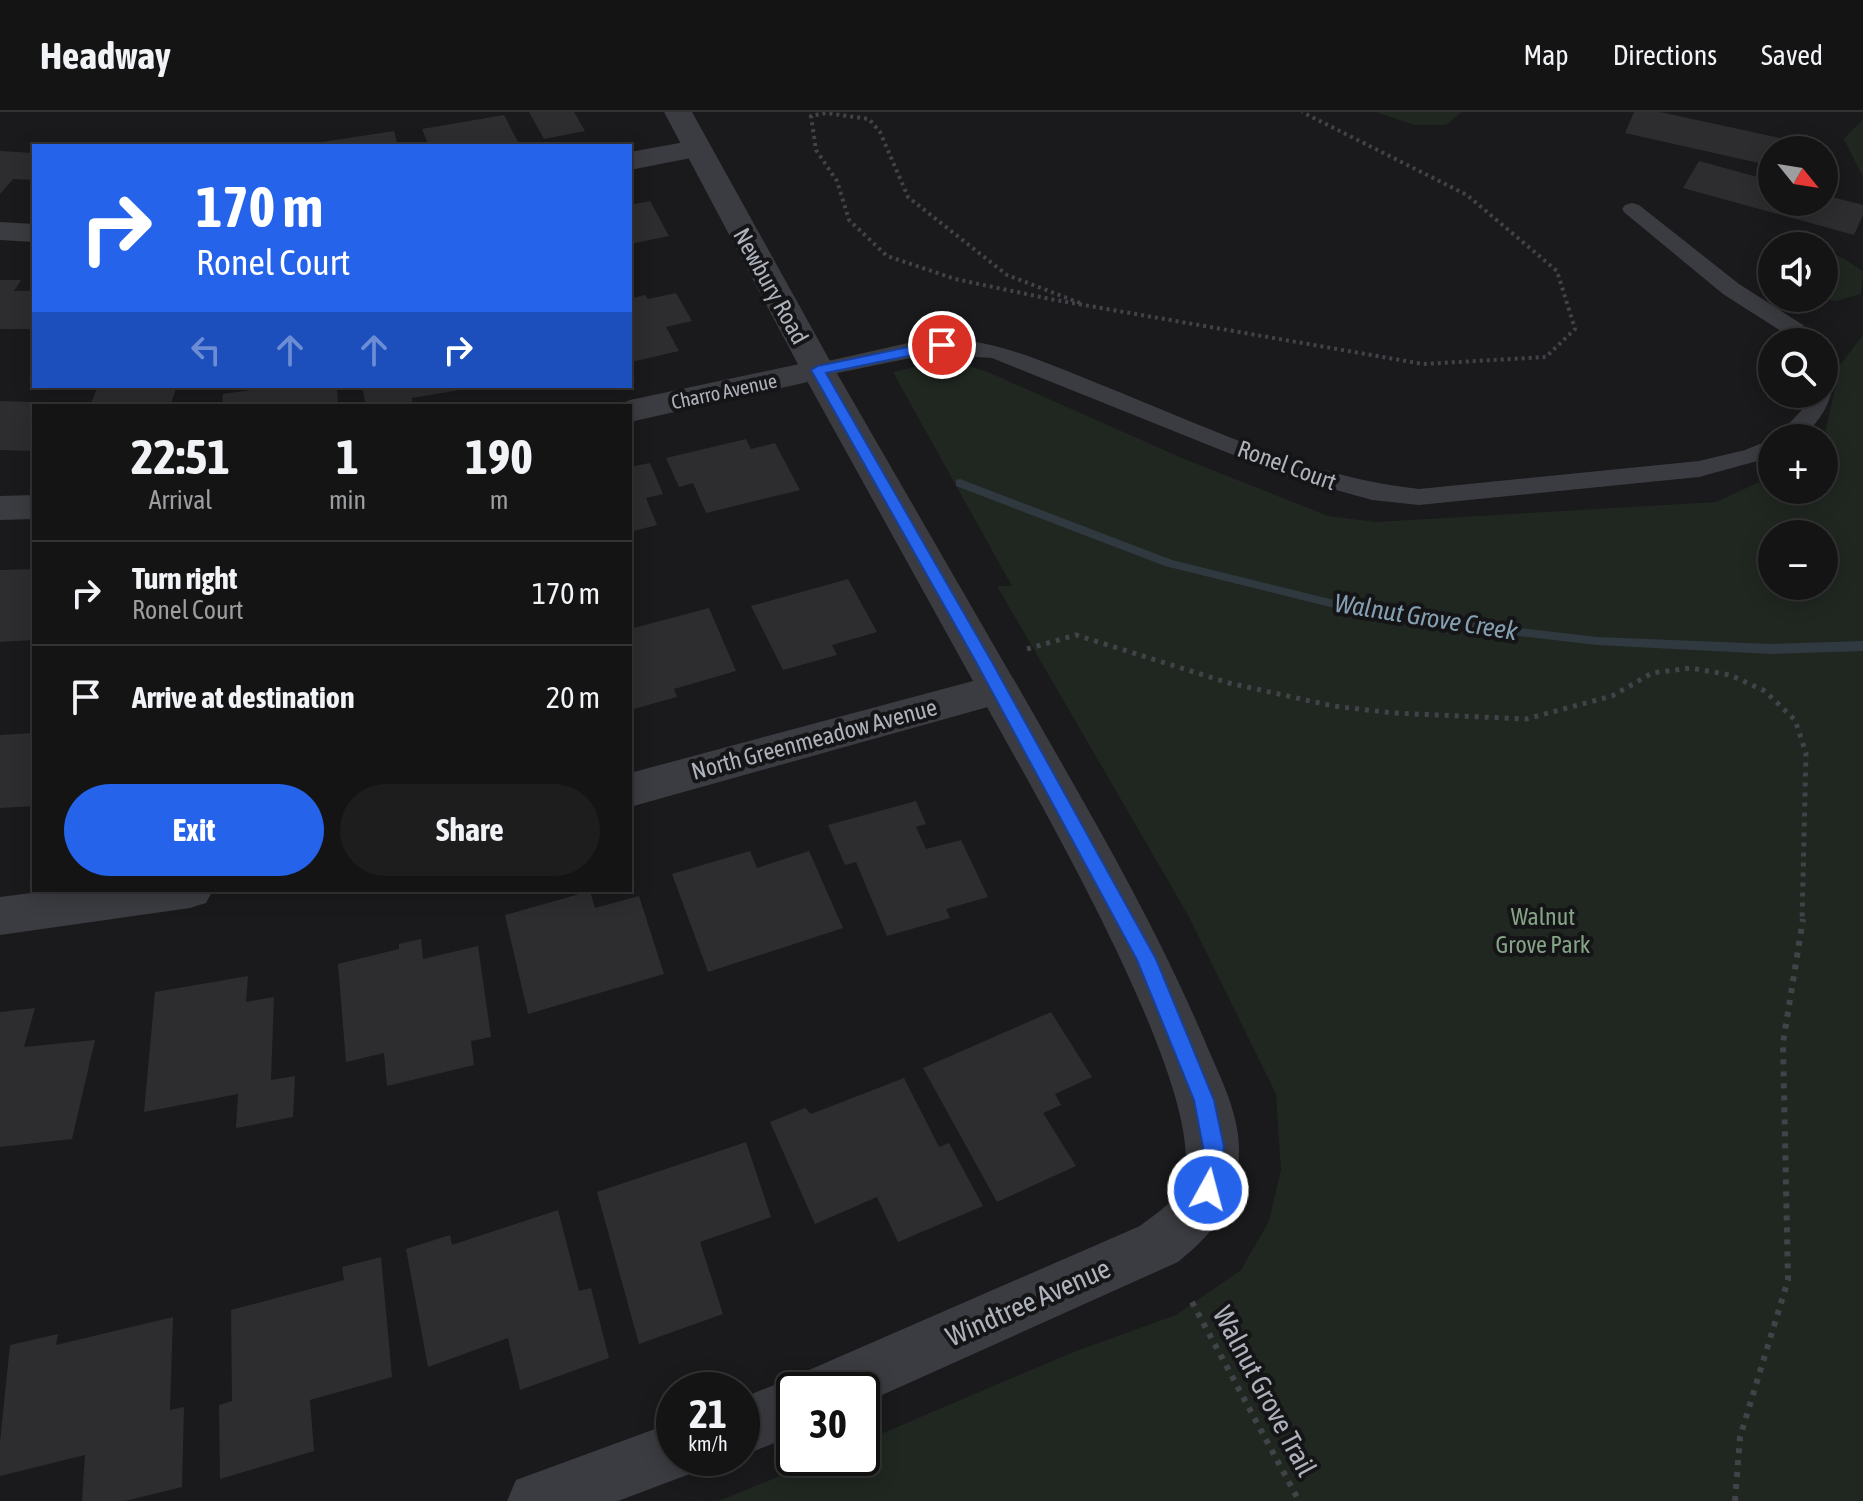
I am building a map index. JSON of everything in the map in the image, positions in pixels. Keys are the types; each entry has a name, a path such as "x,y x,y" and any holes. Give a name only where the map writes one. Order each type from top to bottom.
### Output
{"street":[{"name":"Newbury Road","path":"678,112 1146,959 1204,1100 1213,1147 1208,1190"},
{"path":"632,161 696,149"},
{"path":"0,231 32,233"},
{"name":"Charro Avenue","path":"632,411 818,370"},
{"path":"0,508 32,507"},
{"name":"North Greenmeadow Avenue","path":"632,789 998,689"},
{"path":"0,916 175,892"},
{"name":"Windtree Avenue","path":"870,1372 1159,1244 1188,1221 1208,1190"},
{"path":"537,1501 656,1458"}],"lane":[{"path":"1632,209 1731,289 1792,328"},
{"name":"Ronel Court","path":"818,370 942,345 971,345 998,352 1308,475 1372,492 1419,497 1699,469 1758,454"}],"path":[{"path":"1080,303 1007,275 908,197 880,132 869,119 826,113 811,116 816,150 837,181 849,220 887,256 955,279 1080,303 1423,364 1546,357 1575,329 1557,271 1467,195 1302,112"},
{"path":"1027,649 1076,635 1229,683 1333,706 1393,713 1526,719 1612,696 1652,673 1691,668 1730,675 1765,691 1795,720 1806,753 1805,905 1783,1043 1788,1280 1740,1437 1735,1501"},
{"path":"1612,696 1622,701"},
{"name":"Walnut Grove Trail","path":"1192,1302 1299,1501"}],"green space":[{"path":"1376,112 1462,112 1446,125 1414,125"},
{"path":"1863,119 1863,177 1844,139"},
{"path":"1838,256 1863,271 1861,294 1838,300"},
{"name":"Walnut Grove Park","path":"1863,335 1863,1501 719,1501 780,1476 880,1476 880,1434 1071,1353 1176,1315 1241,1270 1269,1221 1281,1170 1276,1094 1188,915 997,586 1012,586 893,372 949,359 990,373 1182,458 1328,516 1376,522 1716,502 1758,482 1758,504 1838,504 1838,424 1827,424 1831,408 1838,408 1840,365"}],"building":[{"path":"529,112 574,112 585,131 544,139"},
{"path":"1634,112 1660,112 1771,136 1758,136 1758,163 1625,133"},
{"path":"504,115 519,144 428,144 422,129"},
{"path":"394,131 397,144 309,144"},
{"path":"0,151 32,153 32,180 13,179 0,194"},
{"path":"1699,161 1758,177 1758,209 1683,188"},
{"path":"1838,199 1863,205 1863,215 1854,235 1785,216 1838,216"},
{"path":"650,201 669,236 632,244 632,205"},
{"path":"0,280 21,280 14,291 32,291 32,329 0,329"},
{"path":"676,293 692,321 666,327 679,351 632,362 632,298 645,295 648,299"},
{"path":"97,388 176,388 171,404 91,404"},
{"path":"265,388 337,388 338,404 222,404 223,394"},
{"path":"362,388 471,388 412,398 413,404 366,404"},
{"path":"0,401 66,403 32,404 32,451 0,450"},
{"path":"746,439 751,449 775,443 800,490 706,513 693,483 679,487 666,458"},
{"path":"650,463 663,494 646,498 657,525 632,531 632,467"},
{"path":"32,569 32,640 0,642 0,570"},
{"path":"848,579 877,632 832,645 837,655 783,670 751,606"},
{"path":"709,608 736,671 674,689 677,697 632,709 632,628"},
{"path":"32,733 32,806 0,808 0,735"},
{"path":"916,801 926,824 916,827 926,849 961,840 988,897 946,909 950,918 887,936 856,862 845,865 828,825"},
{"path":"750,851 757,868 809,851 843,928 708,972 672,874"},
{"path":"586,892 590,892 595,908 639,896 664,974 528,1014 505,915"},
{"path":"421,939 423,959 478,946 491,1037 471,1041 474,1065 387,1086 384,1053 346,1062 338,964 399,949 399,944"},
{"path":"248,976 246,1002 274,997 271,1080 295,1076 293,1117 236,1128 238,1094 144,1112 155,992"},
{"path":"35,1008 24,1047 95,1040 72,1139 0,1147 0,1012"},
{"path":"1051,1012 1092,1077 1055,1094 1061,1105 1043,1113 1076,1166 997,1202 923,1068"},
{"path":"904,1078 939,1147 949,1143 983,1206 898,1242 877,1197 815,1224 770,1122 805,1108 811,1114"},
{"path":"746,1142 771,1217 700,1242 723,1314 639,1344 597,1192"},
{"path":"558,1210 579,1291 591,1288 609,1358 520,1390 508,1338 428,1367 406,1249 450,1235 452,1245"},
{"path":"381,1257 392,1377 310,1400 314,1451 220,1479 219,1405 232,1401 231,1310 344,1280 342,1267"},
{"path":"173,1317 170,1410 184,1407 182,1487 125,1501 82,1501 85,1455 0,1476 0,1442 10,1345 58,1334 56,1345"}],"waterway":[{"name":"Walnut Grove Creek","path":"960,483 1169,563 1383,616 1597,641 1771,649 1863,646"}],"route":[{"path":"942,345 818,370 984,662 1146,959 1204,1100 1213,1147 1208,1190"}]}
